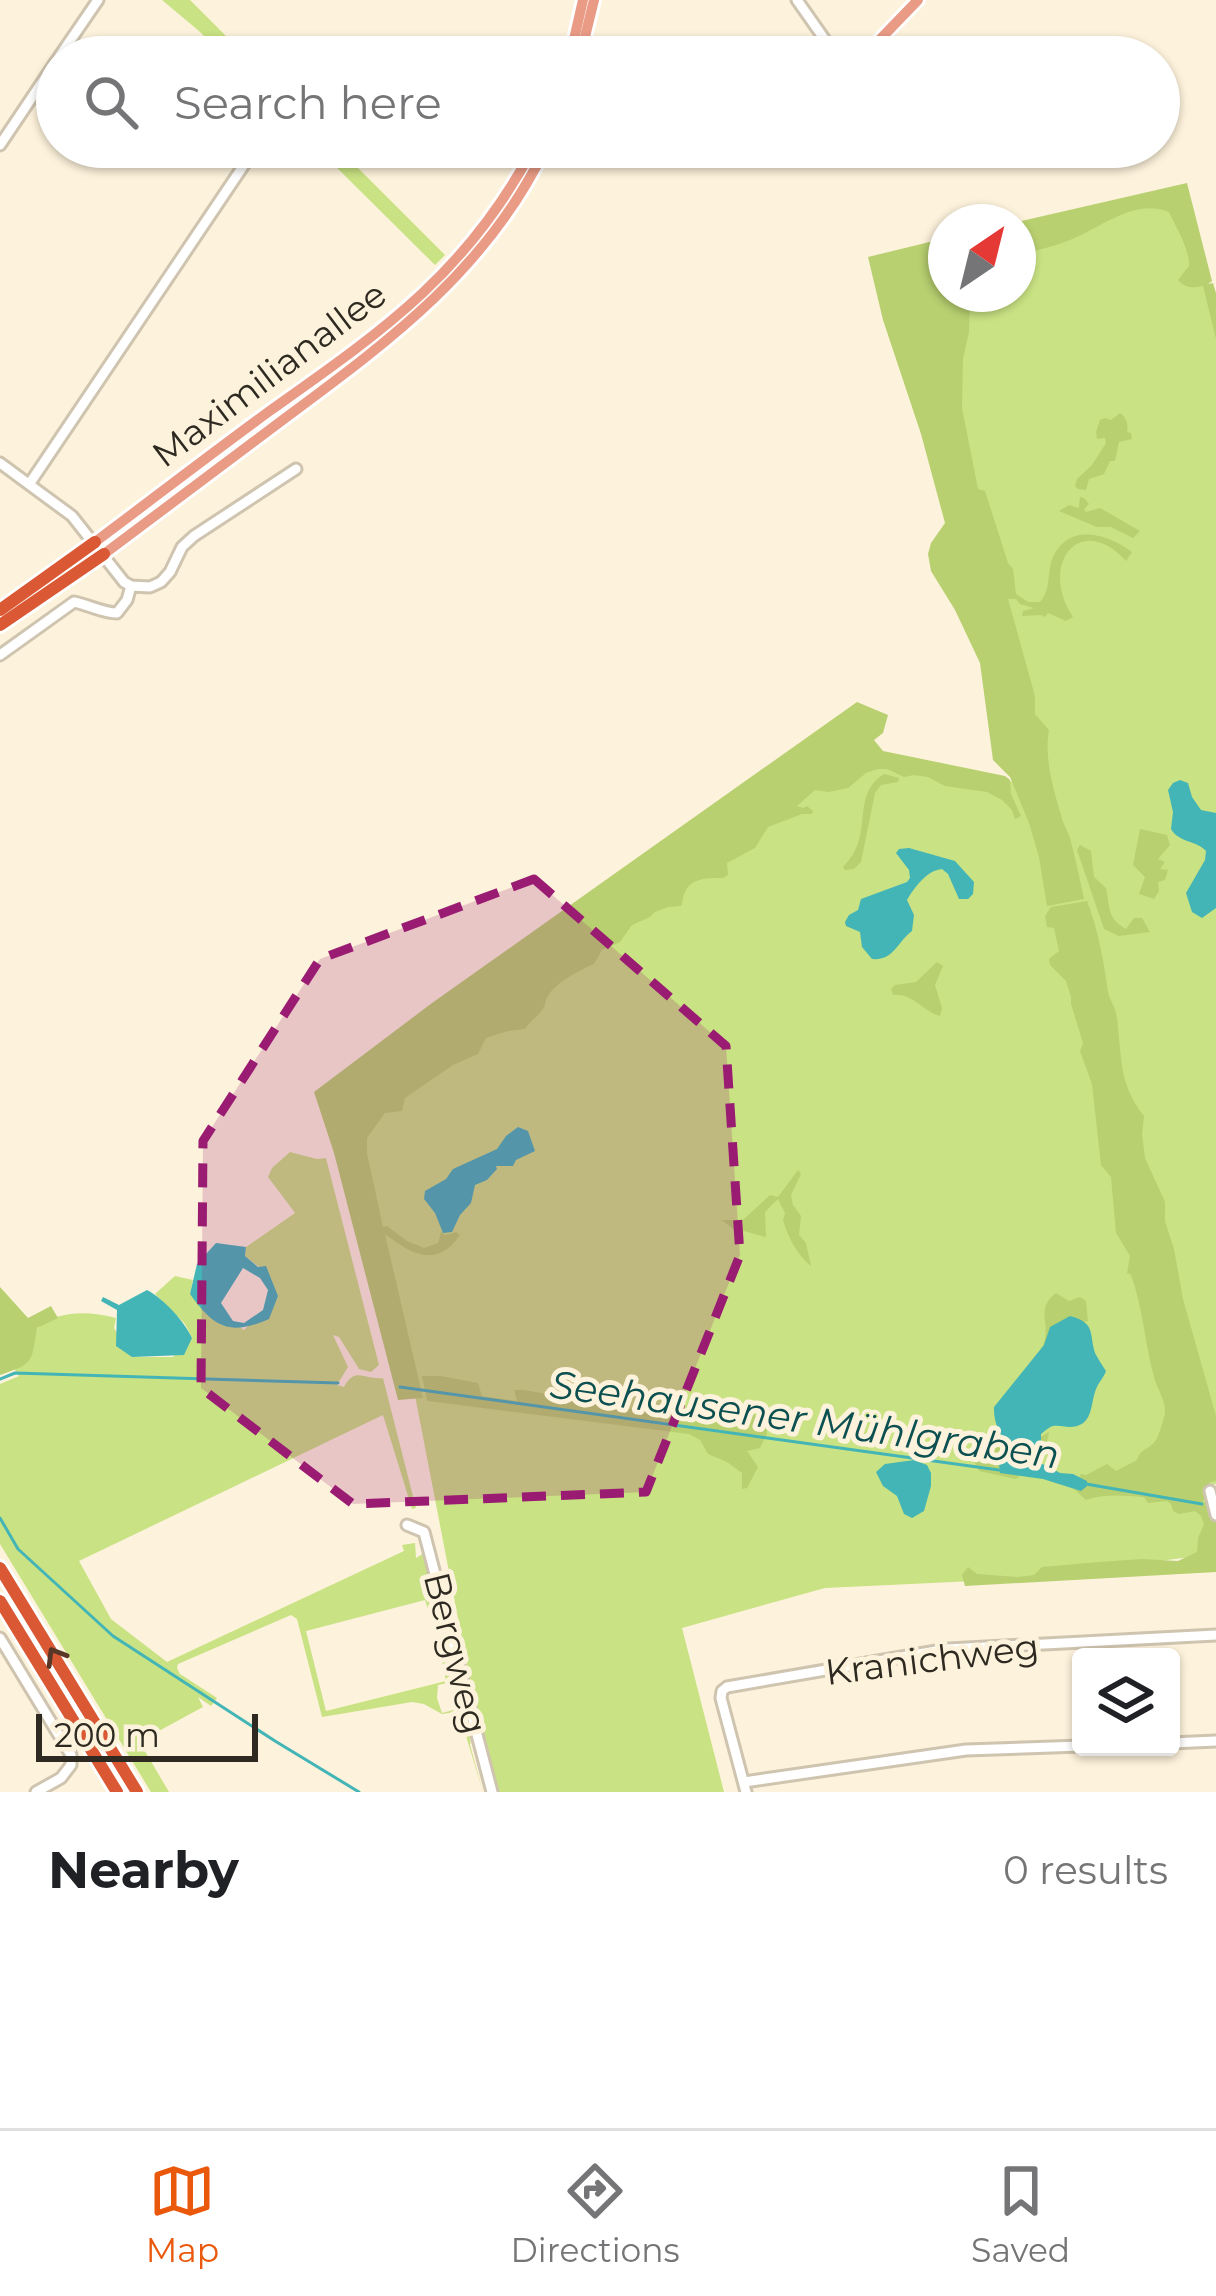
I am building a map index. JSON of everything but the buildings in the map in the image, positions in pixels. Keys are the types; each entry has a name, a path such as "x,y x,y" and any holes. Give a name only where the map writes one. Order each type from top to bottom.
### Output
{"highway":[{"name":"Maximilianallee","path":"0,610 99,548"},
{"name":"Maximilianallee","path":"0,626 99,548"},
{"path":"0,1568 137,1792"},
{"path":"0,1601 117,1792"}],"main road":[{"path":"575,36 584,0"},
{"path":"585,36 594,0"},
{"path":"883,36 918,0"},
{"name":"Maximilianallee","path":"99,548 425,293 492,216 521,168"},
{"name":"Maximilianallee","path":"99,548 436,306 503,220 534,168"}],"street":[{"path":"74,36 98,0"},
{"path":"797,0 822,36"},
{"path":"0,145 36,92"},
{"path":"30,483 242,168"},
{"path":"0,463 72,516 124,582 150,587 170,572 187,542 296,469"},
{"path":"0,656 74,602 117,613 128,600 131,586"},
{"path":"1210,1491 1216,1515"},
{"name":"Bergweg","path":"407,1525 424,1532 492,1792"},
{"name":"Kranichweg","path":"745,1787 721,1698 722,1690 731,1686 942,1650 1216,1636"},
{"path":"0,1639 70,1755 71,1765 61,1778 36,1792"},
{"path":"1180,1743 1216,1741"},
{"path":"745,1787 967,1750 1072,1746"}],"highlighted area":[{"path":"534,879 726,1046 740,1255 646,1492 353,1504 201,1388 203,1141 320,959"}],"green space":[{"path":"162,0 190,0 226,36 204,36"},
{"path":"337,168 358,168 445,255 435,265"},
{"path":"1187,183 1212,281 1208,284 1213,283 1216,293 1216,339 1203,286 1190,287 1178,280 1189,260 1169,212 1156,208 1130,212 1036,250 1036,218"},
{"path":"1184,189 1216,316 1216,1484 1207,1486 1214,1554 1017,1579 825,1588 682,1628 724,1792 498,1792 468,1670 411,1375 355,1121 857,751 1025,784 899,258 928,280 928,312 1036,312 1036,225"},
{"path":"928,242 928,312 970,312 962,408 978,489 985,491 1013,569 1016,594 1028,602 1040,602 1054,555 1070,538 1102,537 1132,552 1126,561 1093,541 1069,550 1060,579 1073,617 1066,621 1048,613 1045,617 1022,616 1023,611 1034,608 1008,599 1035,696 1035,714 1049,730 1052,783 1084,899 1047,906 1029,823 1010,777 993,760 980,663 931,571 931,543 945,523 868,257"},
{"path":"1120,413 1132,439 1119,442 1115,461 1110,461 1104,474 1089,479 1086,490 1078,489 1077,479 1106,443 1105,438 1097,439 1100,420 1111,420"},
{"path":"1080,497 1089,504 1086,512 1100,508 1140,531 1133,538 1059,511 1069,505 1079,508"},
{"path":"857,702 888,715 883,733 874,740 883,751 1005,776 1021,816 1015,819 1002,800 987,792 945,786 928,777 904,777 887,769 866,773 848,788 815,790 797,806 807,806 812,814 768,827 755,848 727,863 728,875 693,883 681,906 655,912 632,925 620,942 602,950 594,964 561,982 525,1029 486,1038 478,1054 405,1098 402,1111 385,1113 367,1138 383,1227 424,1248 438,1243 441,1232 460,1235 442,1252 423,1255 385,1234 423,1398 398,1400 314,1092"},
{"path":"884,774 899,778 898,782 881,785 875,793 861,862 845,870 858,842 867,793"},
{"path":"1140,829 1167,835 1170,845 1158,859 1165,862 1160,869 1168,870 1165,880 1158,882 1154,899 1139,894 1145,877 1133,865"},
{"path":"1080,845 1091,851 1094,877 1106,888 1115,921 1126,929 1134,918 1142,918 1150,932 1119,936 1104,929 1077,850"},
{"path":"1087,901 1116,1014 1125,1081 1144,1116 1145,1158 1165,1202 1183,1299 1216,1416 1216,1481 1210,1482 1202,1505 1216,1498 1216,1572 965,1586 962,1575 968,1567 977,1574 1018,1577 1034,1575 1042,1567 1178,1561 1197,1552 1204,1524 1195,1511 1179,1514 1167,1501 1148,1503 1144,1497 1115,1496 1086,1500 1073,1488 1081,1474 1107,1464 1116,1471 1137,1460 1156,1440 1165,1413 1135,1288 1127,1273 1130,1256 1116,1233 1111,1177 1101,1165 1092,1084 1080,1051 1083,1043 1066,981 1049,959 1059,951 1054,928 1047,927 1045,916 1051,907"},
{"path":"937,962 943,966 935,985 940,1016 893,995 895,985 916,982"},
{"path":"290,1152 326,1158 379,1365 371,1372 359,1369 333,1335 348,1367 337,1385 344,1387 356,1375 383,1378 416,1508 412,1509 383,1415 79,1561 111,1619 167,1662 404,1551 402,1545 415,1543 416,1558 426,1552 436,1586 437,1602 430,1615 425,1600 306,1631 326,1711 446,1681 442,1660 451,1657 458,1681 438,1685 437,1698 442,1713 457,1709 467,1727 483,1792 456,1712 442,1714 412,1702 322,1717 297,1619 291,1615 178,1664 180,1674 217,1698 211,1706 198,1697 203,1707 144,1739 143,1748 169,1792 151,1792 0,1544 0,1384 19,1376 15,1370 35,1331 66,1315 106,1316 116,1318 114,1328 132,1357 173,1357 192,1338 185,1324 155,1294 175,1276 193,1280 190,1294 244,1330 278,1296 259,1267 245,1256 246,1247 295,1213 268,1177"},
{"path":"798,1170 801,1174 791,1195 801,1216 799,1235 806,1243 811,1266 790,1239 778,1199 765,1212 766,1237 738,1233 722,1220 743,1220 770,1195 778,1197"},
{"path":"0,1287 28,1318 51,1306 58,1318 37,1328 29,1361 0,1375"},
{"path":"1056,1293 1069,1301 1080,1297 1086,1301 1088,1321 1074,1325 1043,1358 1045,1309"},
{"path":"422,1376 478,1383 482,1396 517,1401 514,1390 524,1390 683,1418 736,1418 750,1409 767,1424 767,1434 760,1448 747,1451 758,1467 742,1489 742,1473 708,1454 700,1440 689,1434 427,1401"},
{"path":"1049,1432 1045,1453 1016,1479 979,1471 974,1461 999,1438 1030,1443"}],"water":[{"path":"1180,780 1188,783 1201,810 1216,813 1216,908 1202,918 1192,912 1186,893 1206,851 1171,829 1168,790"},
{"path":"909,848 955,861 974,882 973,894 959,899 948,874 942,869 931,873 907,900 914,915 912,931 890,954 872,959 862,947 860,932 845,922 858,910 861,899 907,882 909,870 896,853"},
{"path":"518,1127 528,1131 535,1151 513,1166 496,1166 487,1180 475,1185 471,1203 452,1232 443,1233 424,1199 425,1191 453,1169 497,1149"},
{"path":"216,1243 246,1247 245,1256 258,1267 266,1266 278,1296 269,1319 233,1328 207,1315 190,1294 197,1264","holes":["243,1268 260,1278 268,1290 263,1310 244,1323 233,1321 221,1303"]},
{"path":"147,1290 167,1305 192,1338 184,1355 132,1357 116,1346 117,1310 101,1301 103,1297 119,1305"},
{"path":"1070,1316 1088,1326 1106,1371 1090,1414 1077,1426 1049,1428 1041,1434 1041,1444 1031,1449 1014,1448 1001,1435 994,1407 1044,1345 1050,1327"},
{"path":"1012,1458 1073,1474 1087,1481 1087,1486 1081,1491 1000,1473 999,1464"},
{"path":"914,1460 927,1465 931,1486 924,1511 912,1518 904,1514 897,1496 883,1486 876,1472 885,1464"}],"waterway":[{"name":"Seehausener Mühlgraben","path":"0,1379 15,1373 338,1383"},
{"name":"Seehausener Mühlgraben","path":"400,1387 999,1470"},
{"name":"Seehausener Mühlgraben","path":"1086,1484 1202,1504"},
{"path":"0,1518 18,1549 113,1636 359,1792"}]}
